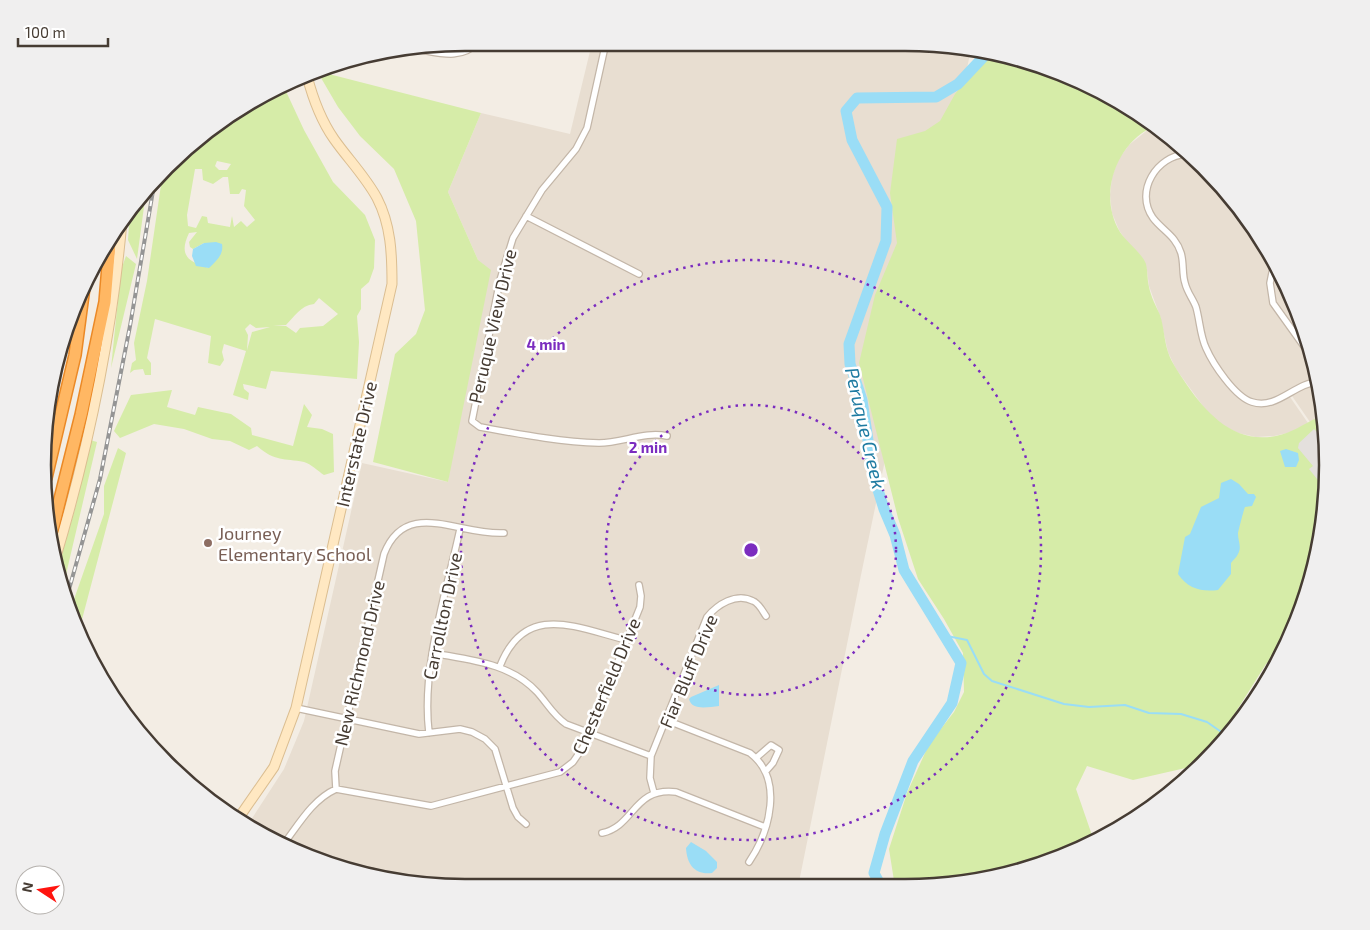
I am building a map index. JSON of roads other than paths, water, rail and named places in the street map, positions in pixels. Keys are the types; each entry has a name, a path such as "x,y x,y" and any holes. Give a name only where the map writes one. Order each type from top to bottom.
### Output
{"highway":[{"path":"55,519 81,415 105,302 109,255"},
{"path":"51,455 75,355 81,313"}],"main road":[{"name":"Interstate Drive","path":"242,813 274,767 296,708 392,284 390,239 381,207 373,191 326,127 316,106 310,82"},
{"path":"59,545 98,390 106,347 120,237"}],"street":[{"path":"438,52 455,54 466,51"},
{"name":"Peruque View Drive","path":"604,51 587,128 582,140 542,190 513,238 500,280 472,415 474,424 504,431 601,443 656,434 667,436"},
{"path":"1179,155 1169,157 1154,170 1148,185 1147,201 1154,218 1179,246 1185,283 1196,307 1206,348 1232,388 1252,402 1264,403 1279,400 1301,386 1311,384"},
{"path":"526,216 639,274"},
{"path":"1272,274 1270,283 1273,303 1299,337"},
{"name":"New Richmond Drive","path":"336,789 335,771 388,543 398,532 411,524 423,521 487,534 504,533"},
{"name":"Carrollton Drive","path":"429,734 426,692 460,529"},
{"name":"Chesterfield Drive","path":"336,789 430,806 560,772 572,762 584,746 590,732 640,607 639,585"},
{"name":"Fiar Bluff Drive","path":"654,793 650,778 652,756 706,617 715,607 726,601 746,599 755,601 766,616"},
{"path":"500,666 507,650 525,630 553,622 626,640"},
{"path":"433,653 500,666 537,692 557,717 566,724 652,756"},
{"path":"296,708 419,734 460,729 472,732 485,739 495,749 513,808 518,817 526,824"},
{"path":"666,720 750,753 766,771 770,781 771,794 765,827 760,845 749,862"},
{"path":"756,758 771,745 779,750 773,763 766,771"},
{"path":"287,838 322,795 336,789"},
{"path":"602,833 621,826 637,804 654,793 676,792 765,827"}],"water":[{"path":"216,242 222,244 221,255 217,260 209,268 196,266 192,256 193,249 204,243"},
{"path":"1286,449 1298,453 1299,460 1296,467 1285,467 1280,451"},
{"path":"1231,479 1239,484 1248,494 1254,494 1256,497 1252,506 1245,507 1244,509 1238,534 1239,551 1231,563 1231,574 1218,590 1201,590 1186,583 1178,574 1185,537 1190,534 1201,507 1219,498 1221,483"},
{"path":"719,685 719,706 697,707 691,703 689,699 691,697"},
{"path":"691,842 706,851 717,862 717,868 712,873 701,872 690,864 686,848"}],"waterway":[{"name":"Peruque Creek","path":"877,879 874,873 885,834 913,761 952,703 961,663 904,570 895,535 884,509 873,474 862,400 850,364 849,344 886,241 887,207 852,140 846,111 857,98 936,97 958,84 982,58"},
{"path":"942,635 967,640 984,674 992,681 1064,704 1089,707 1125,705 1149,713 1181,714 1207,722 1221,732"}],"railway":[{"path":"70,587 100,479 130,326 152,194"}],"place":[{"name":"Journey Elementary School","path":"208,543"}]}
